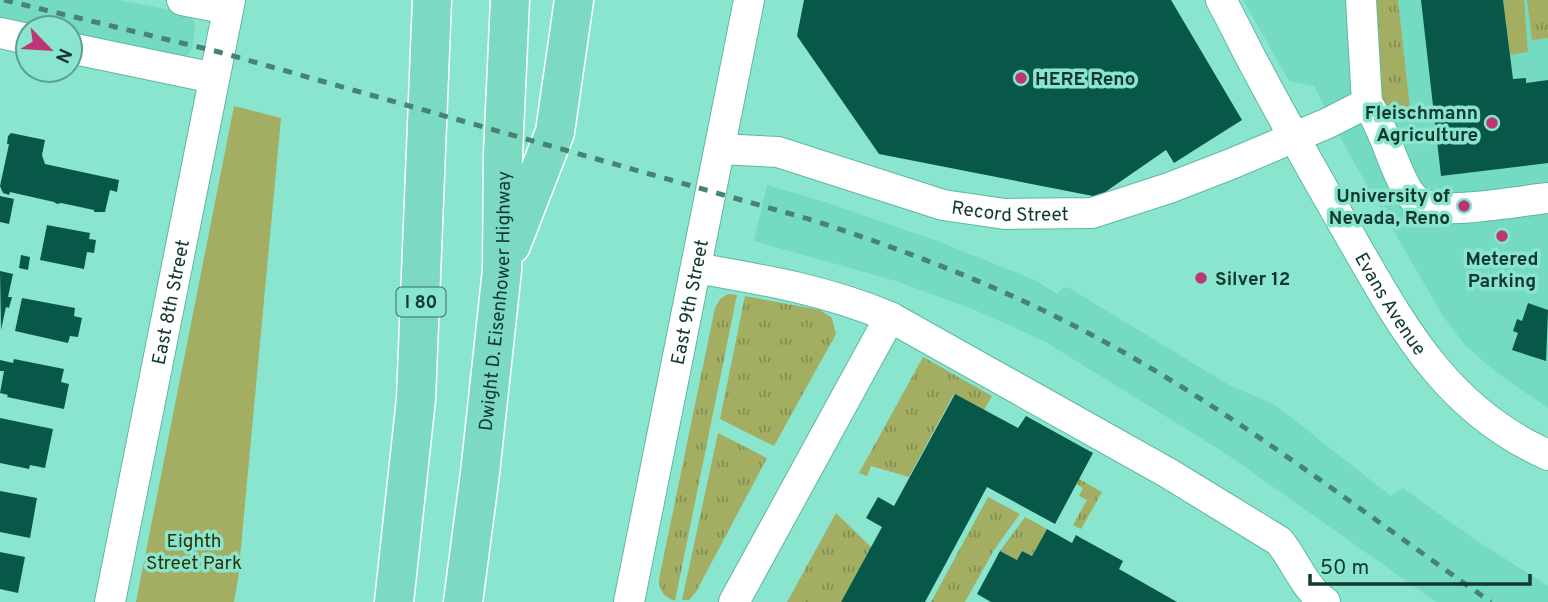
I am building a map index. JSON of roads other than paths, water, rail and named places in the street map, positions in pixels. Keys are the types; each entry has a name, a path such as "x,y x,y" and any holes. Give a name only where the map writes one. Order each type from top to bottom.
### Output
{"highway":[{"name":"I 80","path":"394,602 416,399 432,0"},
{"name":"Dwight D. Eisenhower Highway","path":"463,602 502,270 503,154 510,0"},
{"path":"502,270 555,132 574,0"}],"street":[{"path":"182,0 229,4"},
{"name":"East 9th Street","path":"629,602 749,0"},
{"path":"1361,0 1367,103 1378,119 1409,193 1417,202 1431,207 1456,207 1548,198"},
{"name":"Evans Avenue","path":"1222,1 1257,70 1386,300 1435,370 1490,420 1522,442 1548,455"},
{"name":"East 8th Street","path":"110,602 229,4"},
{"path":"84,51 214,78"},
{"name":"Record Street","path":"720,149 778,152 943,205 1005,214 1092,214 1169,188 1296,138 1367,103"},
{"path":"696,268 819,291 850,300 890,317 1168,473 1268,533 1290,554 1308,585 1325,602"},
{"path":"734,602 890,317"}],"railway":[{"path":"4,0 219,52 812,220 971,278 1086,332 1171,380 1310,472 1491,602"}],"place":[{"name":"HERE Reno","path":"1021,78"},
{"name":"Fleischmann Agriculture","path":"1492,123"},
{"name":"University of Nevada, Reno","path":"1464,206"},
{"name":"Metered Parking","path":"1502,236"},
{"name":"Silver 12","path":"1201,278"}],"park label":[{"name":"Eighth Street Park","path":"194,551"}]}
